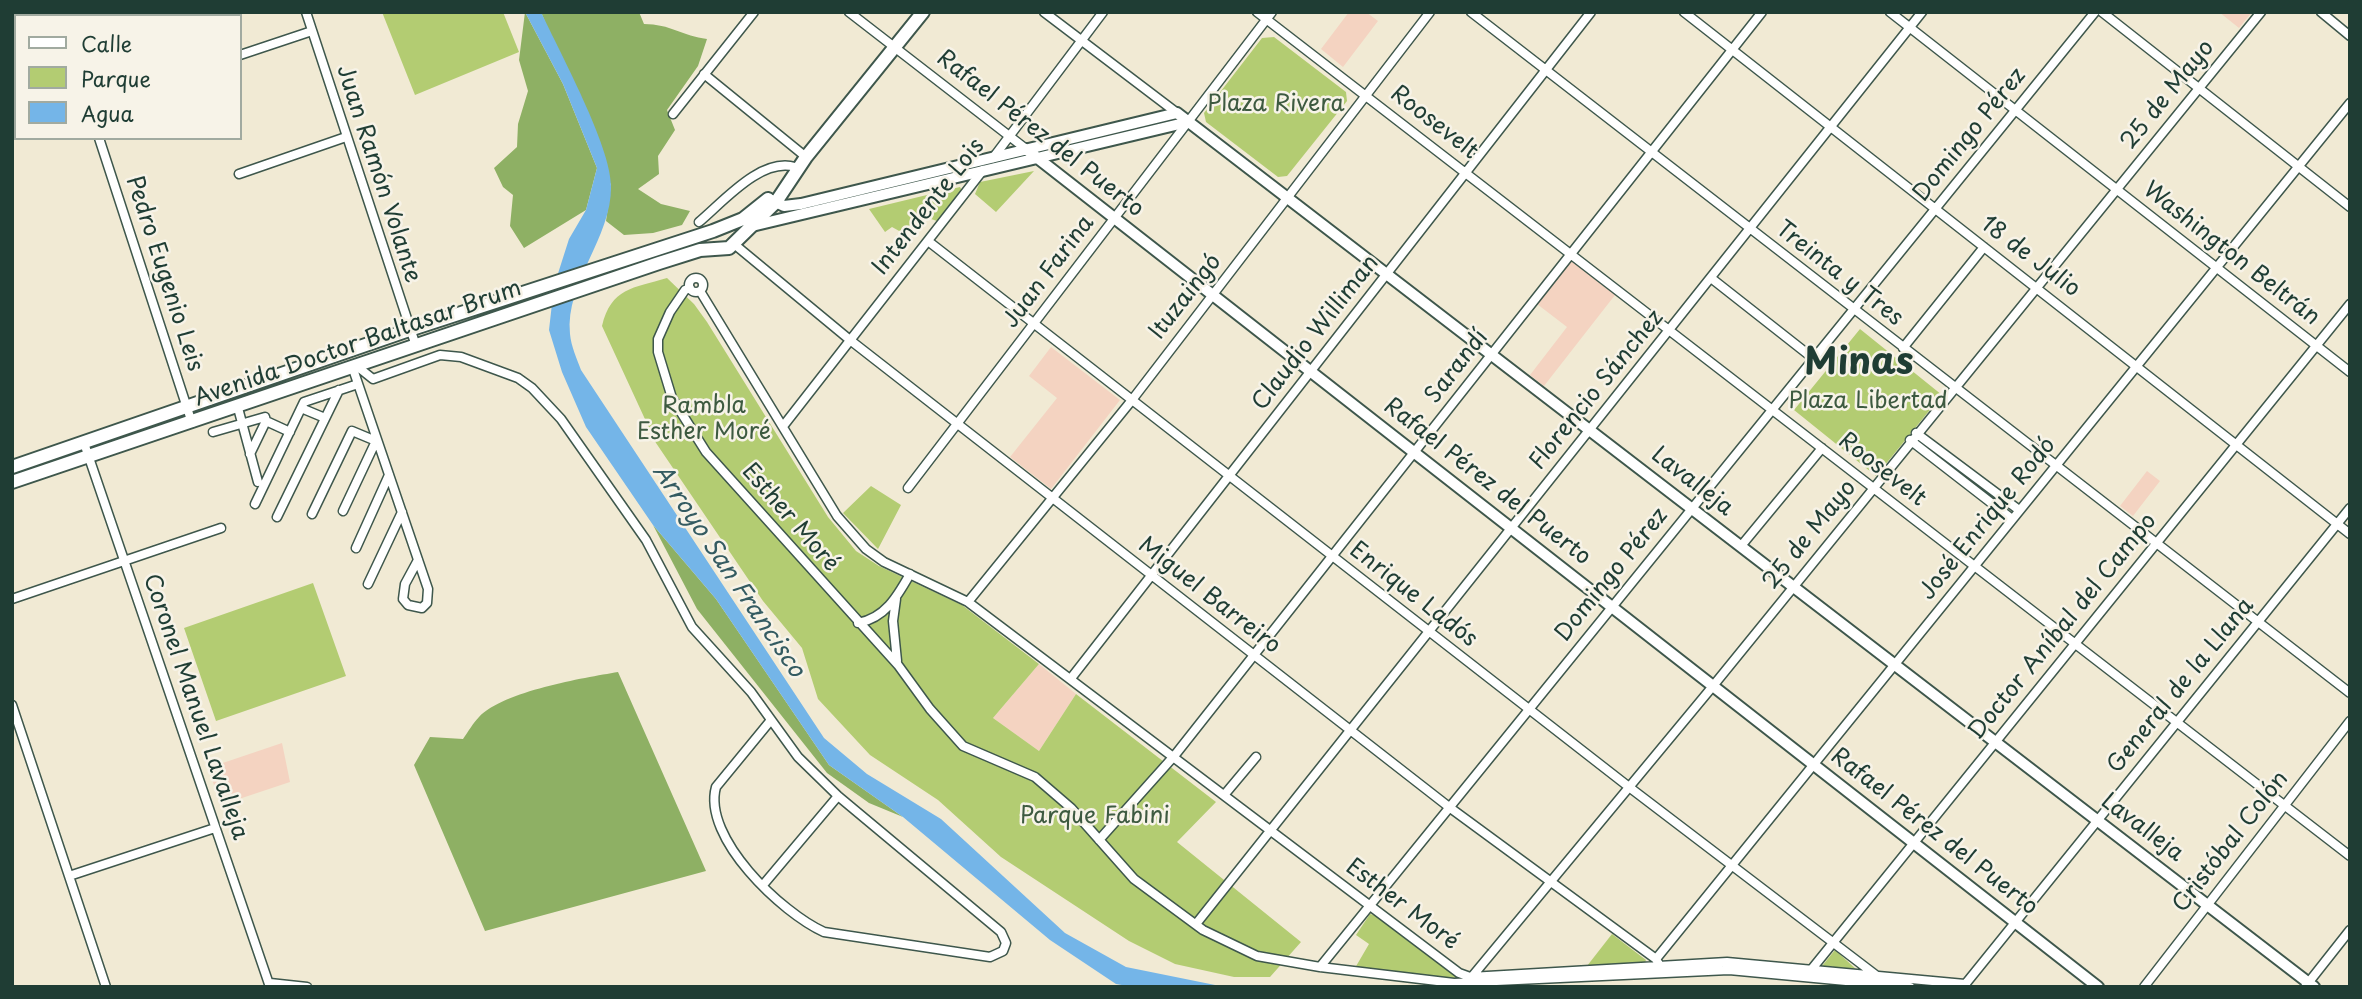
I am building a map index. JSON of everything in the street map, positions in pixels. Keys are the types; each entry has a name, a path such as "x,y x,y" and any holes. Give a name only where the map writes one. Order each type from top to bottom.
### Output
{"highway":[{"path":"734,242 733,231 719,229 711,241 723,250 734,242 752,226 923,12"},
{"path":"772,200 795,167 806,157"},
{"name":"Avenida Doctor Baltasar Brum","path":"12,467 187,409 409,330 719,229 751,214 772,200"},
{"name":"Avenida Doctor Baltasar Brum","path":"12,482 238,408 659,263 700,250 717,248"}],"main road":[{"name":"Lavalleja","path":"1177,113 2309,985"},
{"path":"752,226 993,157 1177,113"},
{"path":"772,200 791,206 831,202 1188,122"},
{"name":"Rafael Pérez del Puerto","path":"1026,149 2098,987"}],"street":[{"name":"Juan Ramón Volante","path":"306,12 416,346"},
{"path":"673,114 754,12"},
{"name":"Rafael Pérez del Puerto","path":"849,12 1026,149"},
{"name":"Lavalleja","path":"1044,12 1177,113"},
{"name":"Intendente Lois","path":"784,425 1103,12"},
{"name":"Roosevelt","path":"1257,12 1269,16 1571,254 2350,856"},
{"name":"Ituzaingó","path":"968,602 1132,400 1430,12"},
{"name":"Treinta y Tres","path":"1471,12 2350,693"},
{"name":"Claudio Williman","path":"1072,677 1591,12"},
{"name":"18 de Julio","path":"1684,12 2036,285 2350,534"},
{"name":"Sarandí","path":"1099,840 1175,755 1762,12"},
{"name":"Washington Beltrán","path":"1890,12 2350,372"},
{"name":"Florencio Sánchez","path":"1196,924 1922,12"},
{"name":"Domingo Pérez","path":"1320,967 2095,12"},
{"path":"2102,12 2350,207"},
{"name":"25 de Mayo","path":"1470,981 2261,12"},
{"path":"2321,12 2350,36"},
{"name":"Juan Farina","path":"908,488 1269,16"},
{"path":"242,54 312,31"},
{"path":"704,74 806,157"},
{"name":"José Enrique Rodó","path":"1656,959 2350,103"},
{"path":"239,174 346,138"},
{"name":"Pedro Eugenio Leis","path":"100,140 192,423"},
{"path":"699,222 762,172 785,164 795,167"},
{"name":"Enrique Ladós","path":"928,241 1528,709 1877,976"},
{"name":"Miguel Barreiro","path":"734,242 850,340 957,424 1449,807 1656,959 1662,970"},
{"path":"1903,348 1984,247"},
{"path":"697,278 704,284 700,291 690,288 690,281 697,278"},
{"path":"1711,278 1814,359"},
{"name":"Esther Moré","path":"690,288 685,290 670,312 658,339 658,352 672,398 706,452 898,665 930,709 963,746 1035,777 1071,808 1134,879 1196,924 1256,956 1320,967 1470,981 1662,970 1727,962 1910,987"},
{"name":"Esther Moré","path":"700,291 838,516 866,549 884,562 968,602 1072,677 1470,981"},
{"name":"Doctor Aníbal del Campo","path":"1809,972 2350,304"},
{"path":"356,368 373,379 440,355 461,357 518,378 532,388 561,419 646,540 692,627 751,692 798,757 838,796 1000,932 1006,943 1003,951 990,957 824,932 805,924 763,885 743,865 725,835 713,798 716,787 771,720"},
{"path":"356,368 358,384 402,512 418,560 429,597 422,608 408,605 403,599 405,584 418,560"},
{"name":"Avenida Doctor Baltasar Brum","path":"302,405 358,384"},
{"path":"277,517 339,390"},
{"path":"255,504 302,405 325,418"},
{"path":"238,408 258,482"},
{"path":"250,454 265,419 290,432"},
{"name":"Avenida Doctor Baltasar Brum","path":"213,432 265,419"},
{"path":"312,514 352,431 377,440"},
{"path":"1916,433 2019,510"},
{"path":"344,511 377,440"},
{"path":"1910,440 2012,519"},
{"name":"Coronel Manuel Lavalleja","path":"84,443 270,985 307,987"},
{"path":"1741,547 1822,448"},
{"path":"356,548 389,475"},
{"name":"General de la Llana","path":"1964,986 2350,508"},
{"path":"368,584 402,512"},
{"path":"12,599 221,528"},
{"name":"Esther Moré","path":"858,623 872,621 896,598 910,574"},
{"name":"Esther Moré","path":"896,598 893,635 898,665"},
{"path":"12,706 106,987"},
{"name":"Cristóbal Colón","path":"2144,987 2350,721"},
{"path":"1225,794 1256,757"},
{"path":"763,885 838,796"},
{"path":"69,876 215,828"},
{"path":"2309,985 2350,930"},
{"name":"Esther Moré","path":"1809,972 1877,976 1964,986"}],"shaded area":[{"path":"1349,12 1366,12 1378,21 1343,67 1321,49"},
{"path":"2219,12 2252,12 2239,28"},
{"path":"1571,261 1615,295 1544,386 1530,375 1567,327 1537,304"},
{"path":"1051,347 1120,400 1051,489 1010,457 1057,398 1029,376"},
{"path":"2147,471 2160,481 2133,516 2120,506"},
{"path":"1039,664 1076,694 1039,751 993,718"},
{"path":"282,743 290,782 221,805 208,768"}],"green space":[{"path":"382,12 503,12 519,52 415,95"},
{"path":"525,12 563,84 597,168 586,210 524,248 510,226 513,195 503,187 494,168 517,147 518,124 528,91 519,60"},
{"path":"541,12 639,12 644,24 707,39 698,66 667,110 675,130 658,156 659,174 638,189 661,204 690,211 682,225 653,233 624,235 606,221 611,185"},
{"name":"Plaza Rivera","path":"1274,37 1346,92 1347,101 1287,176 1278,177 1206,122 1204,113 1262,38"},
{"path":"1034,171 996,212 975,194 980,182"},
{"path":"960,187 963,192 940,222 922,216 901,232 892,227 885,232 869,209"},
{"path":"667,278 694,304 707,322 828,517 856,551 879,566 962,605 1039,664 993,718 1039,751 1076,694 1216,802 1177,842 1301,942 1270,977 1234,977 1175,964 1129,941 1001,857 938,800 870,755 818,699 802,648 763,601 656,443 602,326 606,313 618,297 634,288"},
{"name":"Plaza Libertad","path":"1860,329 1942,395 1876,476 1794,410"},
{"path":"871,486 901,505 878,549 843,513"},
{"path":"653,525 716,599 829,765 903,817 869,803 827,773 697,609"},
{"path":"313,583 346,676 216,721 184,628"},
{"path":"618,672 706,871 485,931 414,765 430,737 463,739 479,717 506,700 545,687"},
{"path":"1370,914 1378,916 1462,980 1355,968 1369,944 1356,935"},
{"path":"1612,934 1646,960 1644,964 1587,966"},
{"path":"1835,950 1856,969 1822,966"}],"water":[{"name":"Arroyo San Francisco","path":"525,12 541,12 594,124 609,169 611,186 604,224 574,296 570,315 571,339 581,370 824,738 867,774 941,819 1065,933 1126,967 1225,987 1133,987 1116,984 1050,940 903,817 829,765 716,599 653,525 586,427 562,372 549,330 554,286 569,239 586,210 597,168 563,84"}],"district":[{"name":"Minas","path":"1859,364"}],"park label":[{"name":"Rambla Esther Moré","path":"704,420"},
{"name":"Parque Fabini","path":"1095,817"}]}
